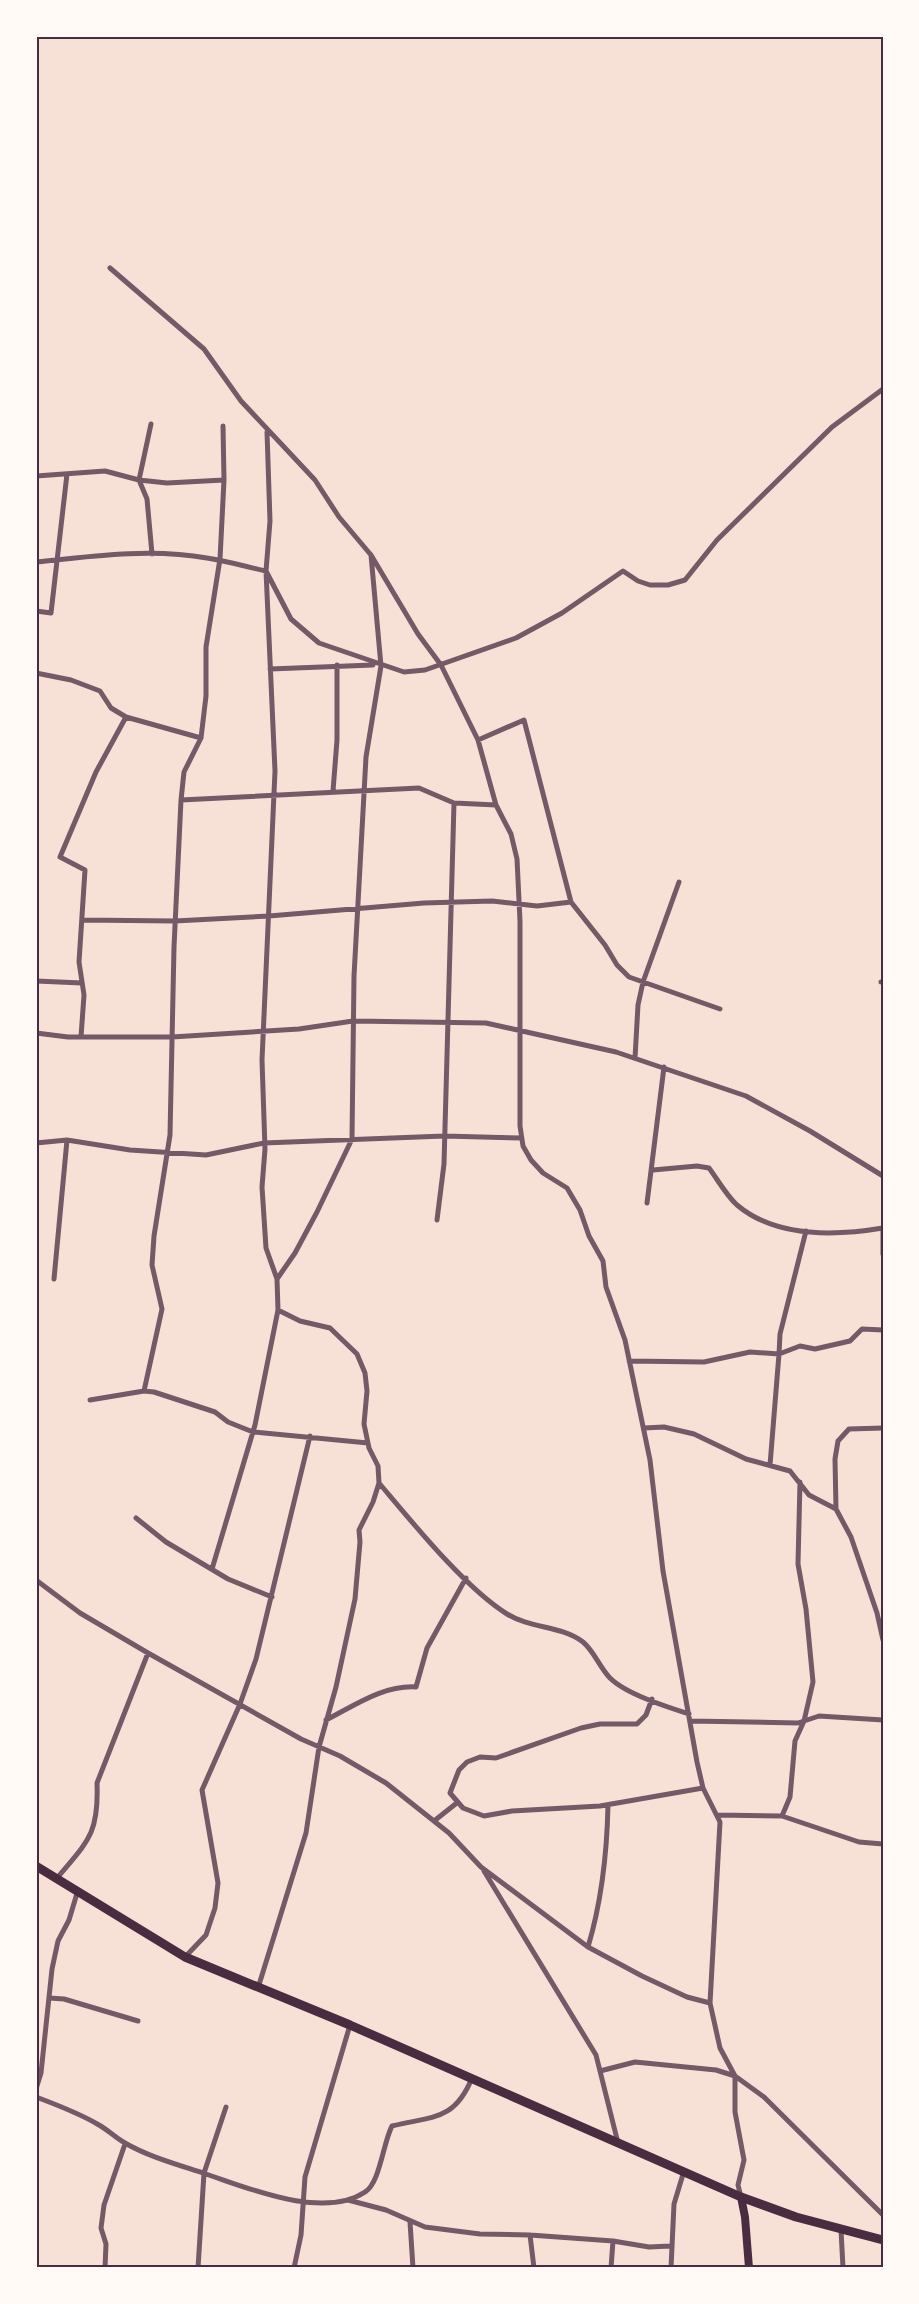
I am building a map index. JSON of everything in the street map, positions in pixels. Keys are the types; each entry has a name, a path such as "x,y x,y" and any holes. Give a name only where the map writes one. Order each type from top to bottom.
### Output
{"highway":[{"path":"36,1866 185,1957 350,2025 741,2197 841,2230 883,2240"}],"main road":[{"path":"741,2197 749,2268"}],"street":[{"path":"110,268 204,349 267,432 315,480 339,517 371,555 418,634 441,665 478,740 496,805 513,842 517,858 519,903 522,1138 531,1160 543,1173 567,1188 580,1210 589,1236 603,1261 606,1287 625,1340 644,1428 663,1571 690,1721 704,1788 720,1822 720,1849 712,1922 713,1979 710,2003 720,2048 735,2076 735,2112 744,2160 738,2185 741,2197"},
{"path":"266,571 291,619 319,643 404,672 425,670 516,638 562,613 623,570 638,581 650,585 668,585 686,580 717,540 832,427 883,389"},
{"path":"150,424 139,480 147,499 152,554"},
{"path":"144,1391 162,1309 152,1265 154,1236 168,1154 181,800 184,772 201,738 206,696 206,647 220,562 224,480 223,426"},
{"path":"212,1569 253,1432 278,1310 277,1279 266,1248 262,1187 264,1030 275,771 266,571 270,521 267,432"},
{"path":"36,476 105,471 139,480 166,483 224,480"},
{"path":"36,611 51,612 68,474"},
{"path":"36,562 128,553 210,558 266,571"},
{"path":"277,1279 301,1243 352,1139 353,1021 364,789 366,757 381,666 371,555"},
{"path":"270,669 337,665 381,666"},
{"path":"333,792 337,740 337,665"},
{"path":"36,673 71,680 100,691 111,708 126,717 201,738"},
{"path":"81,1037 82,982 79,962 85,870 60,857 96,772 126,717"},
{"path":"478,740 524,720 571,902 605,945 616,965 629,977 720,1009"},
{"path":"181,800 419,788 454,803 496,805"},
{"path":"437,1220 444,1164 454,803"},
{"path":"635,1058 638,1005 643,982 680,882"},
{"path":"82,920 175,921 450,902 519,903 537,906 571,902"},
{"path":"36,981 82,982"},
{"path":"36,1033 81,1037 172,1037 299,1029 353,1021 486,1023 635,1058 746,1096 810,1131 883,1176"},
{"path":"647,1203 664,1067"},
{"path":"36,1143 67,1140 168,1154 206,1155 264,1143 444,1136 522,1138"},
{"path":"54,1279 67,1140"},
{"path":"652,1170 697,1166 709,1168 735,1203 757,1220 806,1231 860,1232 883,1229 883,1254"},
{"path":"770,1465 780,1334 806,1231"},
{"path":"258,1988 306,1833 319,1747 355,1599 360,1542 358,1530 373,1502 379,1483 378,1466 368,1443 364,1424 367,1391 365,1373 357,1354 330,1328 300,1321 278,1310"},
{"path":"629,1361 704,1362 750,1352 779,1354 800,1346 815,1349 850,1341 862,1329 883,1330"},
{"path":"90,1400 144,1391 202,1407 253,1432 368,1443"},
{"path":"644,1428 664,1427 694,1434 717,1447 789,1471 809,1495 836,1509"},
{"path":"883,1428 849,1429 838,1441 835,1459 836,1509 851,1537 881,1623 883,1640"},
{"path":"185,1957 206,1935 215,1908 218,1883 202,1790 240,1704 256,1659 272,1597 289,1513 310,1436"},
{"path":"782,1816 790,1797 795,1741 804,1721 813,1682 806,1609 798,1564 800,1482"},
{"path":"379,1483 466,1578 506,1613 523,1623 565,1631 585,1643 610,1678 625,1689 689,1714"},
{"path":"136,1518 166,1542 212,1569 253,1591 272,1597"},
{"path":"327,1720 385,1691 400,1686 416,1687 427,1648 466,1578"},
{"path":"36,1580 80,1613 148,1653 387,1783 434,1821 482,1867 588,1947 642,1977 687,1997 710,2003"},
{"path":"57,1878 94,1831 98,1806 97,1784 148,1653"},
{"path":"652,1699 646,1715 637,1724 600,1724 581,1728 496,1758 480,1757 467,1762 459,1770 450,1793 463,1808 484,1816 512,1811 608,1805 704,1788"},
{"path":"690,1721 798,1723 819,1716 883,1720"},
{"path":"434,1821 458,1802"},
{"path":"588,1947 598,1914 608,1844 608,1805"},
{"path":"717,1815 782,1816 859,1842 883,1844"},
{"path":"482,1867 596,2055 618,2143"},
{"path":"36,2089 58,1941 69,1920 78,1890"},
{"path":"49,1998 64,1999 138,2021"},
{"path":"294,2268 303,2214 305,2177 350,2025"},
{"path":"600,2071 635,2062 716,2070 735,2076 764,2097 883,2215"},
{"path":"36,2097 98,2124 125,2144 262,2195 324,2203 348,2200 367,2191 379,2168 385,2140 392,2126 437,2118 465,2095 472,2078"},
{"path":"198,2268 204,2173 226,2107"},
{"path":"105,2268 106,2244 100,2228 104,2205 125,2144"},
{"path":"671,2268 670,2246 674,2204 684,2171"},
{"path":"348,2200 386,2210 425,2227 480,2234 613,2241 649,2247 670,2246"},
{"path":"410,2222 413,2268"},
{"path":"841,2230 843,2268"},
{"path":"530,2235 534,2268"},
{"path":"611,2268 613,2241"}]}
